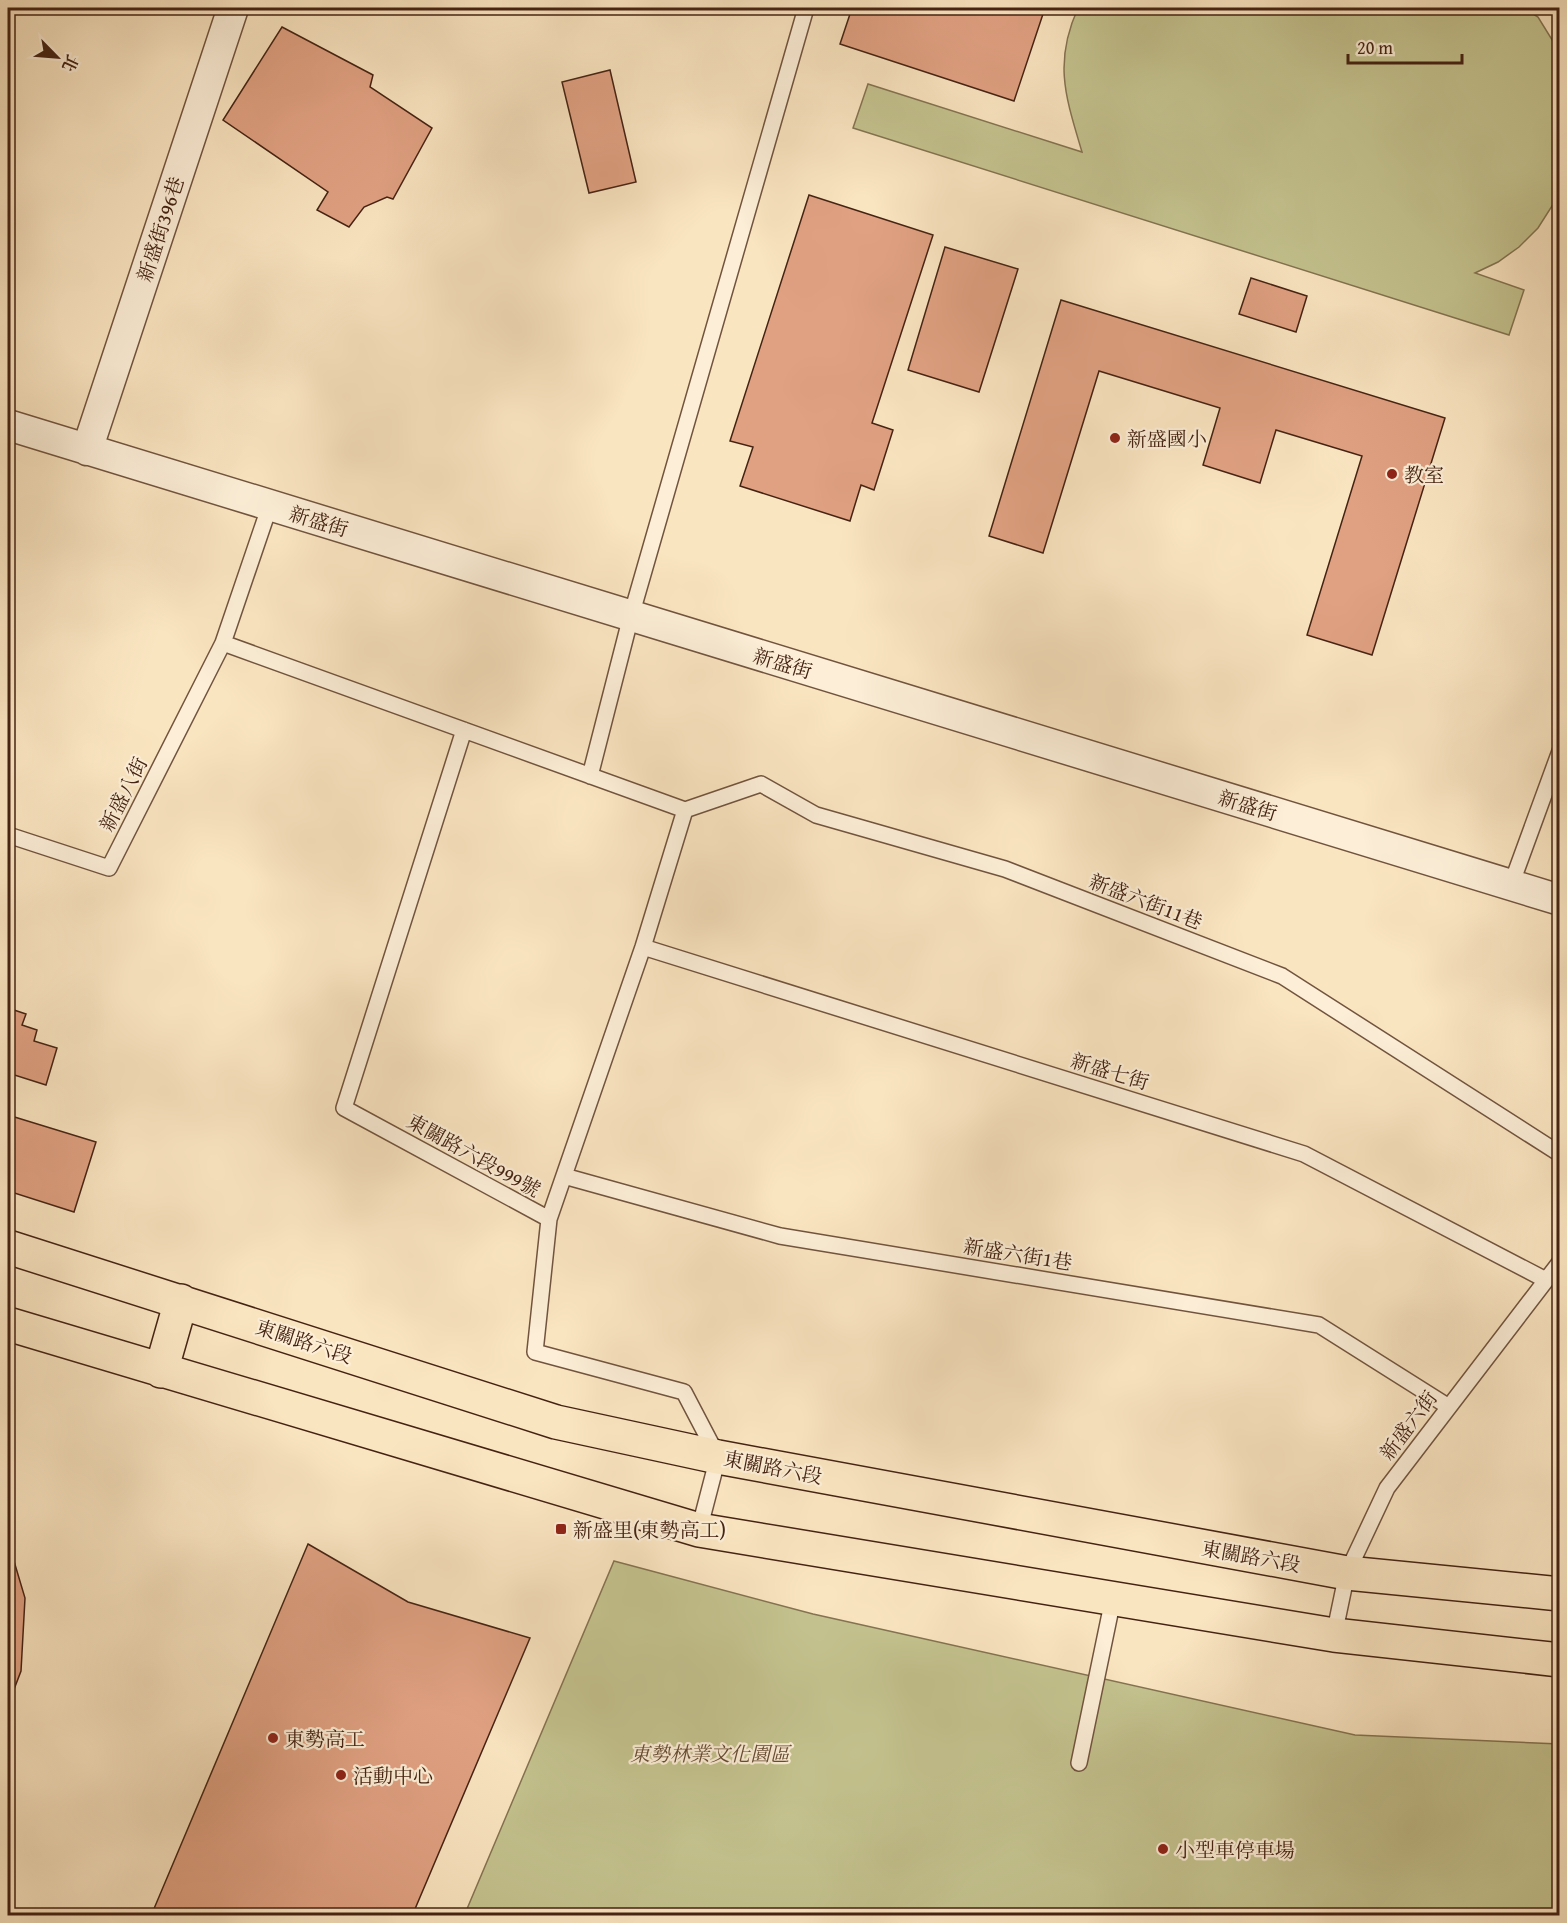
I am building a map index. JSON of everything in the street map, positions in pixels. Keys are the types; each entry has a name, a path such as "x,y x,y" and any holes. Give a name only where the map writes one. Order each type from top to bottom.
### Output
{"main road":[{"name":"東關路六段","path":"8,1247 556,1422 718,1457 1347,1573 1560,1594"},
{"path":"161,1371 180,1301"},
{"path":"8,1324 699,1530 1334,1635 1560,1660"}],"street":[{"name":"新盛街396巷","path":"87,450 233,8"},
{"name":"新盛街","path":"8,425 1560,900"}],"lane":[{"path":"590,776 631,616 806,8"},
{"path":"270,506 223,643 685,810 643,947 549,1219"},
{"name":"新盛八街","path":"8,835 109,868 223,643"},
{"name":"東關路六段999號","path":"464,730 344,1108 549,1219 535,1352 684,1392 718,1457"},
{"path":"1511,885 1560,751"},
{"name":"新盛六街11巷","path":"685,810 761,784 816,816 1005,868 1282,975 1560,1154"},
{"name":"新盛七街","path":"643,947 1304,1154 1546,1280"},
{"name":"新盛六街1巷","path":"564,1176 780,1236 1319,1325 1449,1407"},
{"name":"新盛六街","path":"1334,1635 1347,1573 1387,1488 1560,1262"},
{"path":"699,1530 718,1457"},
{"path":"1078,1763 1113,1599"}],"green space":[{"path":"1078,8 1524,8 1538,17 1559,51 1559,195 1538,228 1519,247 1498,262 1475,273 1524,290 1509,335 853,128 868,84 1082,152 1067,97 1064,63 1070,28"},
{"name":"東勢林業文化園區","path":"614,1561 813,1614 1355,1735 1559,1744 1559,1915 464,1916"}],"building":[{"path":"852,8 1045,8 1014,101 840,44"},
{"path":"282,27 373,75 370,87 432,128 393,199 387,197 364,207 349,227 317,210 328,192 223,120"},
{"path":"610,70 636,182 589,193 562,82"},
{"path":"809,195 933,235 872,423 893,430 874,490 861,485 850,521 740,486 753,447 730,441"},
{"path":"945,247 1018,269 979,392 908,370"},
{"path":"1251,278 1307,296 1296,332 1239,314"},
{"name":"教室","path":"1061,300 1445,418 1372,655 1307,635 1362,456 1276,430 1260,483 1203,465 1220,408 1099,371 1043,553 989,536"},
{"path":"8,1008 26,1014 22,1025 37,1030 34,1041 57,1048 46,1085 8,1073"},
{"path":"8,1115 96,1142 74,1212 8,1191"},
{"path":"8,1541 25,1598 21,1671 8,1705"},
{"name":"活動中心","path":"308,1544 408,1602 530,1638 412,1916 164,1916 153,1911"}],"place":[{"name":"新盛國小","path":"1115,438"},
{"name":"教室","path":"1392,474"},
{"name":"新盛里(東勢高工)","path":"561,1529"},
{"name":"東勢高工","path":"273,1738"},
{"name":"活動中心","path":"341,1775"},
{"name":"小型車停車場","path":"1163,1849"}]}
